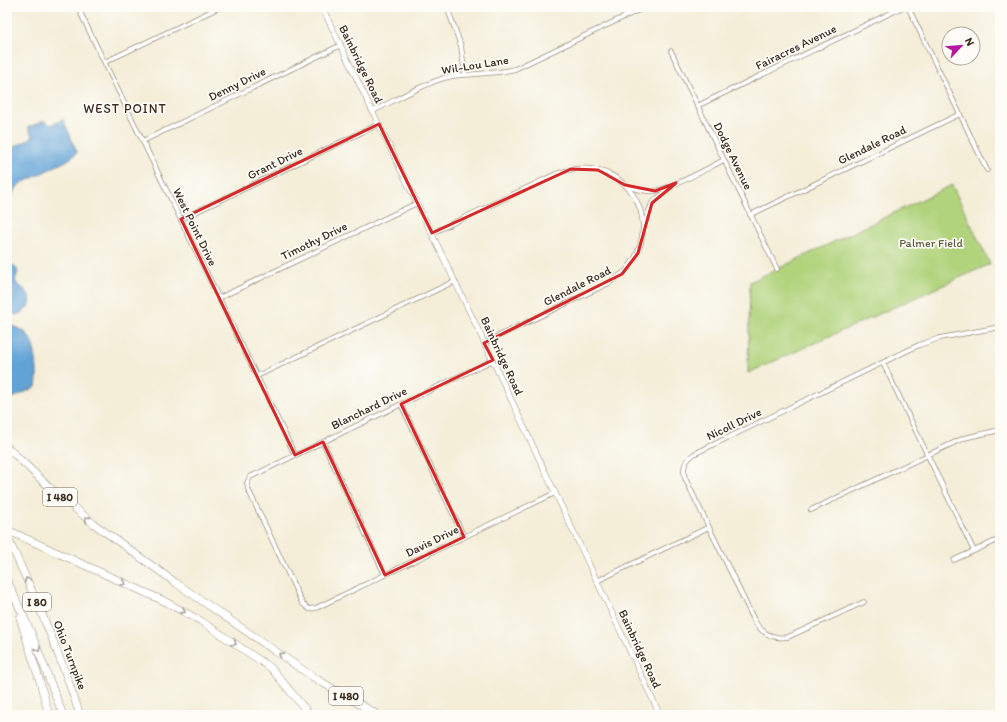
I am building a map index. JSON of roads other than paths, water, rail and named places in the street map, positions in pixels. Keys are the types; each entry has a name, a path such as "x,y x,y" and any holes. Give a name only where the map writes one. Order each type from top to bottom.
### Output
{"highway":[{"name":"I 480","path":"7,447 49,487 94,524 176,583 314,677 378,715"},
{"path":"7,530 164,601 201,621 271,668 310,715"},
{"name":"Ohio Turnpike","path":"7,537 42,613 81,715"},
{"name":"I 80","path":"7,580 39,652 63,715"},
{"path":"17,601 18,612 37,670 49,715"}],"street":[{"name":"West Point Drive","path":"81,7 81,14 295,455"},
{"path":"104,62 220,7"},
{"name":"Bainbridge Road","path":"322,7 493,360 660,715"},
{"path":"447,7 460,46 465,75"},
{"name":"Wil-Lou Lane","path":"373,111 432,83 448,78 465,75 498,73 515,69 646,7"},
{"name":"Fairacres Avenue","path":"697,106 903,7"},
{"path":"908,7 987,170"},
{"name":"Denny Drive","path":"143,141 341,46"},
{"name":"Dodge Avenue","path":"671,51 777,269"},
{"name":"Glendale Road","path":"750,215 960,114"},
{"name":"Grant Drive","path":"181,220 379,124"},
{"path":"432,234 566,170 582,168 598,170 612,175 625,185 633,188 655,191 676,183 724,160"},
{"name":"Glendale Road","path":"484,343 618,278 638,253 643,227 652,203 676,183"},
{"path":"625,185 637,202 641,212 643,227"},
{"name":"Timothy Drive","path":"219,298 417,203"},
{"path":"257,376 455,281"},
{"name":"Nicoll Drive","path":"864,602 796,635 782,638 772,636 762,631 756,625 685,478 685,464 690,456 920,346 940,338 1000,327"},
{"name":"Blanchard Drive","path":"316,608 309,609 302,603 248,489 248,480 253,475 493,360"},
{"path":"884,363 974,551"},
{"path":"401,404 464,537"},
{"path":"811,510 964,438 1000,430"},
{"path":"323,442 385,575"},
{"name":"Davis Drive","path":"316,608 555,493"},
{"path":"597,581 709,527"},
{"path":"954,560 1000,539"}],"water":[{"path":"63,119 77,153 68,160 20,184 7,201 7,150 30,139 32,136 28,127 44,121 51,125"},
{"path":"7,263 16,268 18,272 15,281 29,295 30,305 20,314 15,315 8,305 6,291"},
{"path":"7,324 15,326 27,334 35,351 37,367 36,387 13,398 7,395"}],"district":[{"name":"WEST POINT","path":"125,108"}],"park label":[{"name":"Palmer Field","path":"931,243"}]}
